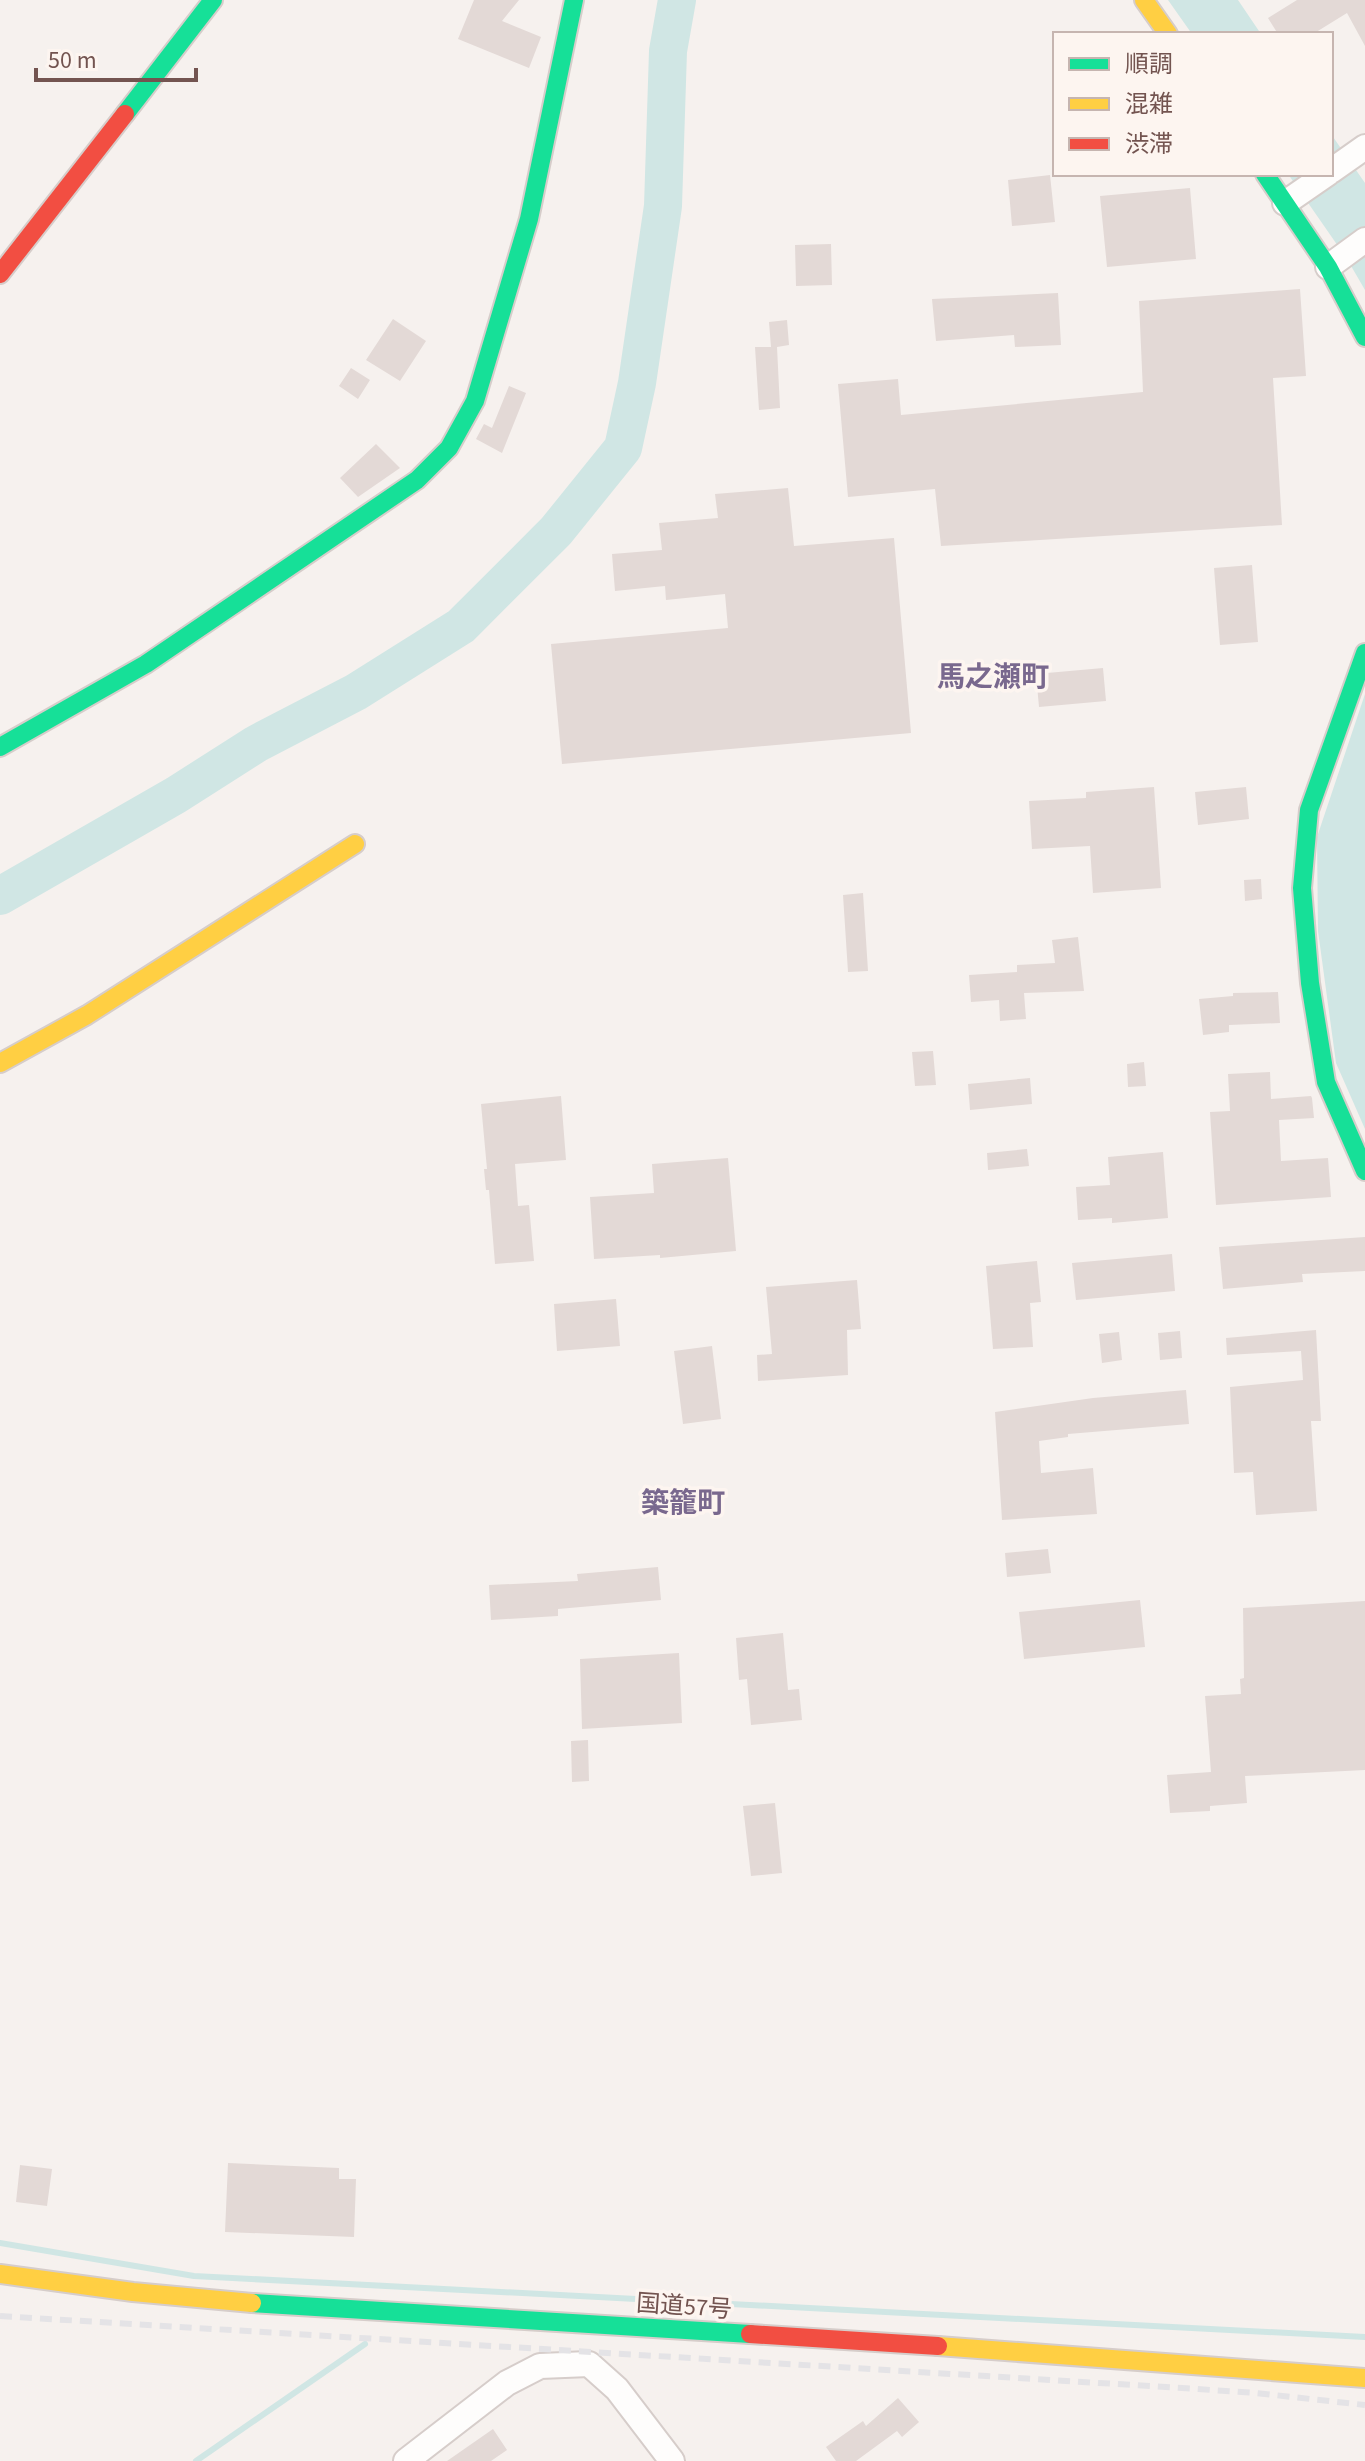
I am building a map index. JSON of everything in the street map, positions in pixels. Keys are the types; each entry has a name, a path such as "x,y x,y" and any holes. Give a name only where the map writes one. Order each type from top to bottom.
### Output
{"main road":[{"path":"0,274 213,0"},
{"path":"0,747 146,664 417,480 449,448 475,401 529,219 574,0"},
{"path":"1144,0 1167,32"},
{"path":"1266,176 1328,267 1365,337"},
{"path":"1365,653 1309,810 1302,888 1310,983 1326,1082 1365,1171"},
{"path":"0,1063 87,1015 355,844"},
{"name":"国道57号","path":"0,2274 237,2302 1128,2357 1365,2378"}],"street":[{"path":"1333,169 1365,147"},
{"path":"1285,203 1323,176"},
{"path":"1328,267 1365,240"},
{"path":"406,2461 507,2383 540,2366 589,2364 617,2389 672,2461"}],"shaded area":[{"path":"1168,0 1238,0 1260,32 1191,32"},
{"path":"1333,137 1365,183 1365,290 1289,176 1333,176"},
{"path":"1365,694 1365,1129 1336,1063 1318,931 1317,837"}],"building":[{"path":"474,0 519,0 502,21 541,37 529,68 458,39"},
{"path":"1297,0 1365,0 1365,46 1347,13 1316,32 1277,32 1268,18"},
{"path":"1050,175 1055,222 1012,226 1008,180"},
{"path":"1190,188 1196,259 1107,267 1100,196"},
{"path":"831,244 832,285 796,286 795,245"},
{"path":"1300,289 1306,376 1273,378 1282,525 941,546 935,489 848,497 838,384 898,379 901,415 1143,392 1139,301"},
{"path":"1058,293 1061,345 1015,347 1014,335 936,341 932,299"},
{"path":"393,319 426,341 400,381 366,360"},
{"path":"787,320 789,345 777,347 780,408 759,410 755,347 771,347 769,322"},
{"path":"351,368 370,380 358,399 339,386"},
{"path":"509,386 526,393 502,453 476,439 484,424 492,428"},
{"path":"376,444 400,468 358,497 340,478"},
{"path":"788,488 794,546 894,538 911,733 562,764 551,644 728,628 725,594 666,600 665,586 615,591 612,554 662,550 659,523 718,518 715,494"},
{"path":"1252,565 1258,642 1220,645 1214,568"},
{"path":"1103,668 1106,701 1039,707 1036,674"},
{"path":"1154,787 1161,888 1093,893 1090,846 1032,849 1029,801 1086,798 1086,792"},
{"path":"1246,787 1249,819 1198,825 1195,792"},
{"path":"1261,879 1262,899 1245,901 1244,880"},
{"path":"863,893 868,971 848,972 843,895"},
{"path":"1078,937 1084,991 1024,993 1026,1019 1000,1021 999,1000 971,1002 969,975 1017,972 1017,965 1055,963 1052,940"},
{"path":"1278,992 1280,1023 1229,1025 1229,1032 1203,1035 1199,999 1233,996 1233,993"},
{"path":"933,1051 936,1085 915,1086 912,1052"},
{"path":"1144,1062 1146,1086 1128,1087 1127,1064"},
{"path":"1270,1072 1271,1099 1312,1098 1314,1118 1279,1120 1281,1161 1328,1158 1331,1197 1216,1205 1210,1112 1230,1111 1228,1074"},
{"path":"1030,1078 1032,1104 970,1110 968,1084"},
{"path":"561,1096 566,1160 515,1164 518,1206 529,1205 534,1261 495,1264 489,1190 486,1190 484,1169 487,1169 481,1104"},
{"path":"1027,1149 1029,1166 988,1170 987,1153"},
{"path":"1163,1152 1168,1218 1112,1223 1112,1218 1078,1220 1076,1187 1110,1185 1108,1157"},
{"path":"728,1158 736,1251 660,1258 660,1255 594,1259 590,1197 654,1193 652,1164"},
{"path":"1365,1237 1365,1271 1302,1274 1303,1282 1223,1289 1219,1247"},
{"path":"1172,1254 1175,1291 1076,1300 1072,1263"},
{"path":"1037,1261 1041,1302 1030,1303 1033,1347 993,1349 986,1266"},
{"path":"857,1280 861,1329 847,1330 848,1375 758,1381 757,1355 772,1354 766,1287"},
{"path":"616,1299 620,1346 557,1351 554,1304"},
{"path":"1316,1330 1321,1421 1311,1421 1317,1511 1256,1515 1253,1472 1234,1473 1230,1387 1303,1380 1301,1351 1227,1355 1226,1338"},
{"path":"1180,1331 1182,1358 1160,1360 1158,1333"},
{"path":"1119,1332 1122,1360 1102,1363 1099,1334"},
{"path":"712,1346 721,1419 683,1424 674,1351"},
{"path":"1186,1390 1189,1424 1068,1434 1068,1437 1039,1441 1041,1473 1093,1468 1097,1514 1002,1520 995,1412 1093,1398"},
{"path":"1048,1549 1051,1573 1007,1577 1005,1553"},
{"path":"658,1567 661,1600 558,1609 558,1616 491,1620 489,1585 578,1581 577,1574"},
{"path":"1140,1600 1145,1647 1024,1659 1019,1612"},
{"path":"1365,1601 1365,1770 1245,1776 1247,1803 1210,1806 1210,1811 1170,1813 1167,1775 1211,1772 1205,1696 1241,1694 1240,1679 1244,1678 1243,1608"},
{"path":"783,1633 788,1690 799,1689 802,1720 751,1725 747,1679 739,1680 736,1638"},
{"path":"679,1653 682,1723 582,1729 580,1659"},
{"path":"588,1740 589,1781 572,1782 571,1741"},
{"path":"775,1803 782,1873 751,1876 743,1806"},
{"path":"228,2163 339,2168 339,2179 356,2179 354,2237 225,2232"},
{"path":"20,2165 52,2169 47,2206 16,2202"},
{"path":"898,2398 919,2422 902,2437 897,2431 856,2461 836,2461 826,2447 863,2421 866,2426"},
{"path":"493,2429 507,2450 491,2461 447,2461"}],"waterway":[{"path":"0,896 176,795 256,744 356,692 461,626 556,531 623,448 637,383 663,206 668,51 677,0"},
{"path":"0,2243 194,2276 1365,2337"},
{"path":"196,2461 365,2344"}],"railway":[{"path":"0,2316 1182,2388 1365,2405"}],"traffic: fast":[{"path":"125,114 213,0"},
{"path":"0,747 146,664 417,480 449,448 475,401 529,219 574,0"},
{"path":"1266,176 1328,267 1365,337"},
{"path":"1365,653 1309,810 1302,888 1310,983 1326,1082 1365,1171"},
{"path":"252,2303 750,2334"}],"traffic: slow":[{"path":"1144,0 1167,32"},
{"path":"0,1063 87,1015 355,844"},
{"path":"0,2274 133,2292 252,2303"},
{"path":"938,2346 1365,2378"}],"traffic: jam":[{"path":"0,274 125,114"},
{"path":"750,2334 938,2346"}],"district":[{"name":"馬之瀬町","path":"993,676"},
{"name":"築籠町","path":"683,1502"}]}
